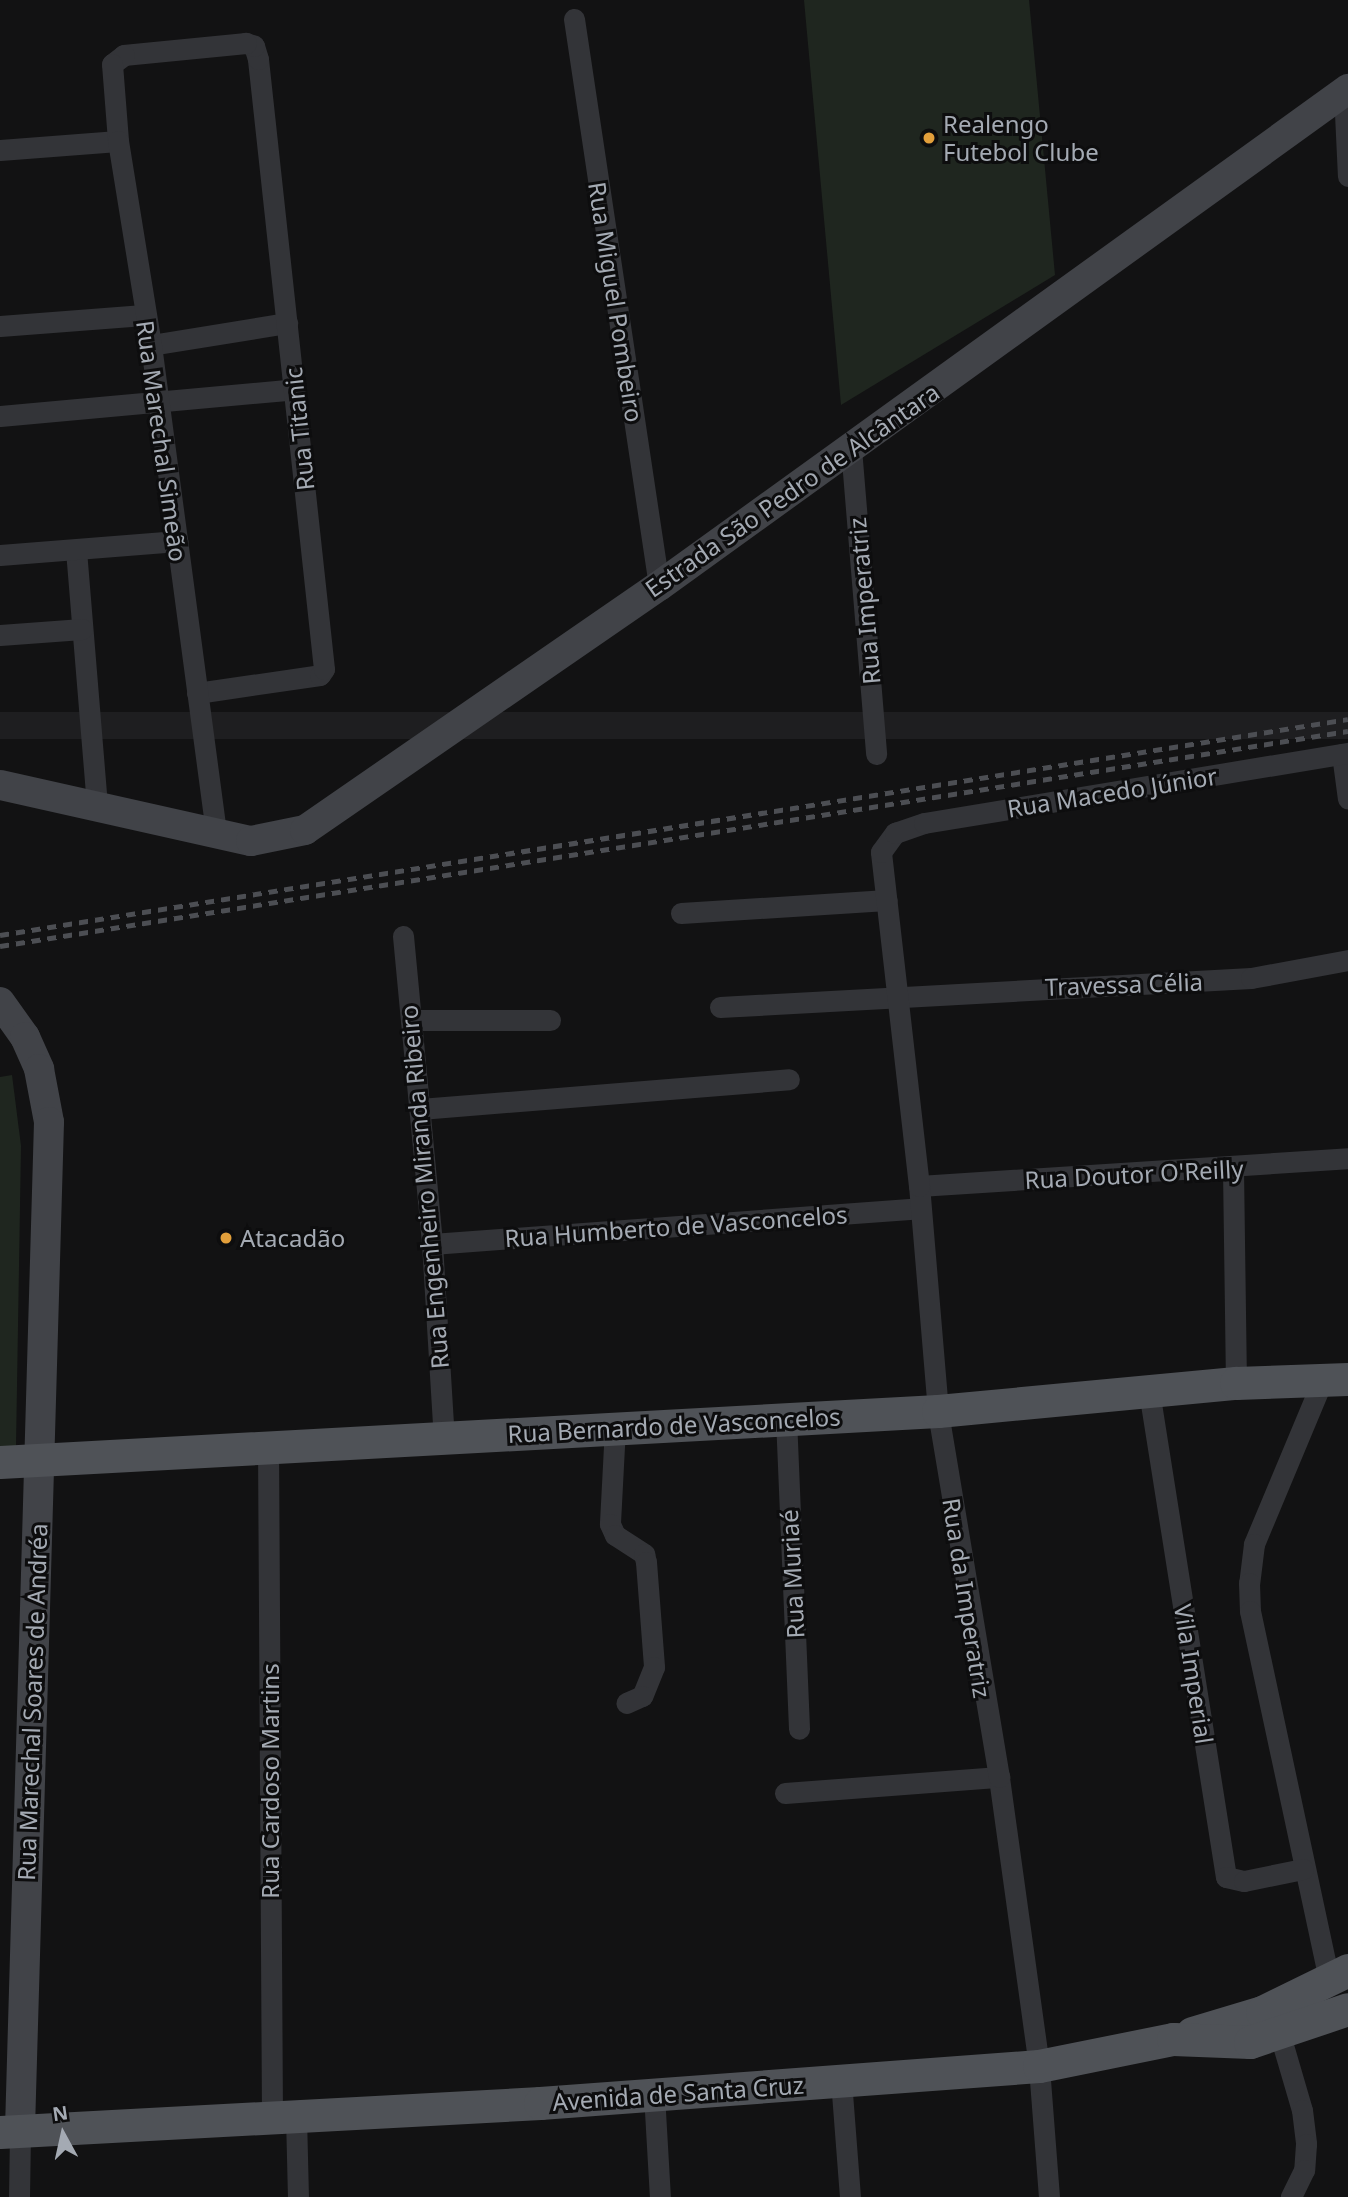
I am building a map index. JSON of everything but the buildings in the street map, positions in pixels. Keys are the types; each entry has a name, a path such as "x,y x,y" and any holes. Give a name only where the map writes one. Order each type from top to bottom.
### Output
{"main road":[{"name":"Rua Bernardo de Vasconcelos","path":"0,1462 268,1444 444,1439 615,1427 938,1411 1236,1383 1336,1379"},
{"name":"Avenida de Santa Cruz","path":"10,2131 654,2094 1039,2066 1173,2039 1230,2043 1280,2035 1342,1987"},
{"path":"1173,2039 1342,1987"}],"street":[{"name":"Rua Miguel Pombeiro","path":"574,19 659,586"},
{"name":"Rua Marechal Simeão","path":"216,834 151,345 144,315 118,141 112,64 124,55 246,43 254,46 258,59"},
{"name":"Rua Titanic","path":"197,692 323,673 258,59"},
{"name":"Estrada São Pedro de Alcântara","path":"0,785 251,841 305,830 659,586 1346,90"},
{"path":"1346,90 1348,176"},
{"path":"0,150 118,141"},
{"path":"0,326 144,315"},
{"path":"151,345 287,323"},
{"path":"0,416 159,405 295,389"},
{"name":"Rua Imperatriz","path":"852,448 876,754"},
{"path":"0,555 177,541"},
{"path":"76,550 97,807"},
{"path":"0,635 82,629"},
{"path":"1345,754 1348,799"},
{"name":"Rua Macedo Júnior","path":"883,846 895,833 924,823 1345,754"},
{"name":"Rua da Imperatriz","path":"883,846 919,1186 938,1411 999,1777 1039,2066 1049,2197"},
{"path":"681,913 887,900"},
{"name":"Rua Engenheiro Miranda Ribeiro","path":"403,936 432,1244 444,1439"},
{"name":"Travessa Célia","path":"899,996 1251,978 1348,960"},
{"path":"720,1007 899,996"},
{"name":"Rua Marechal Soares de Andréa","path":"0,1002 25,1037 47,1096 49,1208 10,2131 19,2197"},
{"path":"411,1020 550,1020"},
{"path":"420,1109 789,1079"},
{"name":"Rua Doutor O'Reilly","path":"919,1186 1233,1169 1348,1158"},
{"path":"1233,1169 1236,1383"},
{"name":"Rua Humberto de Vasconcelos","path":"432,1244 920,1208"},
{"path":"1336,1379 1254,1544 1249,1583 1250,1611 1303,1869 1342,1987"},
{"name":"Vila Imperial","path":"1149,1391 1226,1877 1244,1881 1303,1869"},
{"name":"Rua Muriaé","path":"786,1418 799,1729"},
{"path":"615,1427 610,1524 615,1535 644,1554 654,1667 642,1696 626,1703"},
{"name":"Rua Cardoso Martins","path":"268,1444 284,2117 298,2197"},
{"path":"785,1793 999,1777"},
{"path":"1280,2035 1302,2110 1306,2144 1304,2170 1292,2197"},
{"path":"841,2080 850,2197"},
{"path":"654,2094 660,2197"}],"shaded area":[{"name":"Realengo Futebol Clube","path":"804,0 1029,0 1055,275 841,405"},
{"path":"0,712 1348,712 1348,739 0,739"},
{"path":"12,1075 21,1146 16,1446 0,1447 0,1077"}],"railway":[{"path":"0,935 1348,719"},
{"path":"0,946 1348,731"}],"place":[{"name":"Realengo Futebol Clube","path":"929,138"},
{"name":"Atacadão","path":"226,1238"}]}
